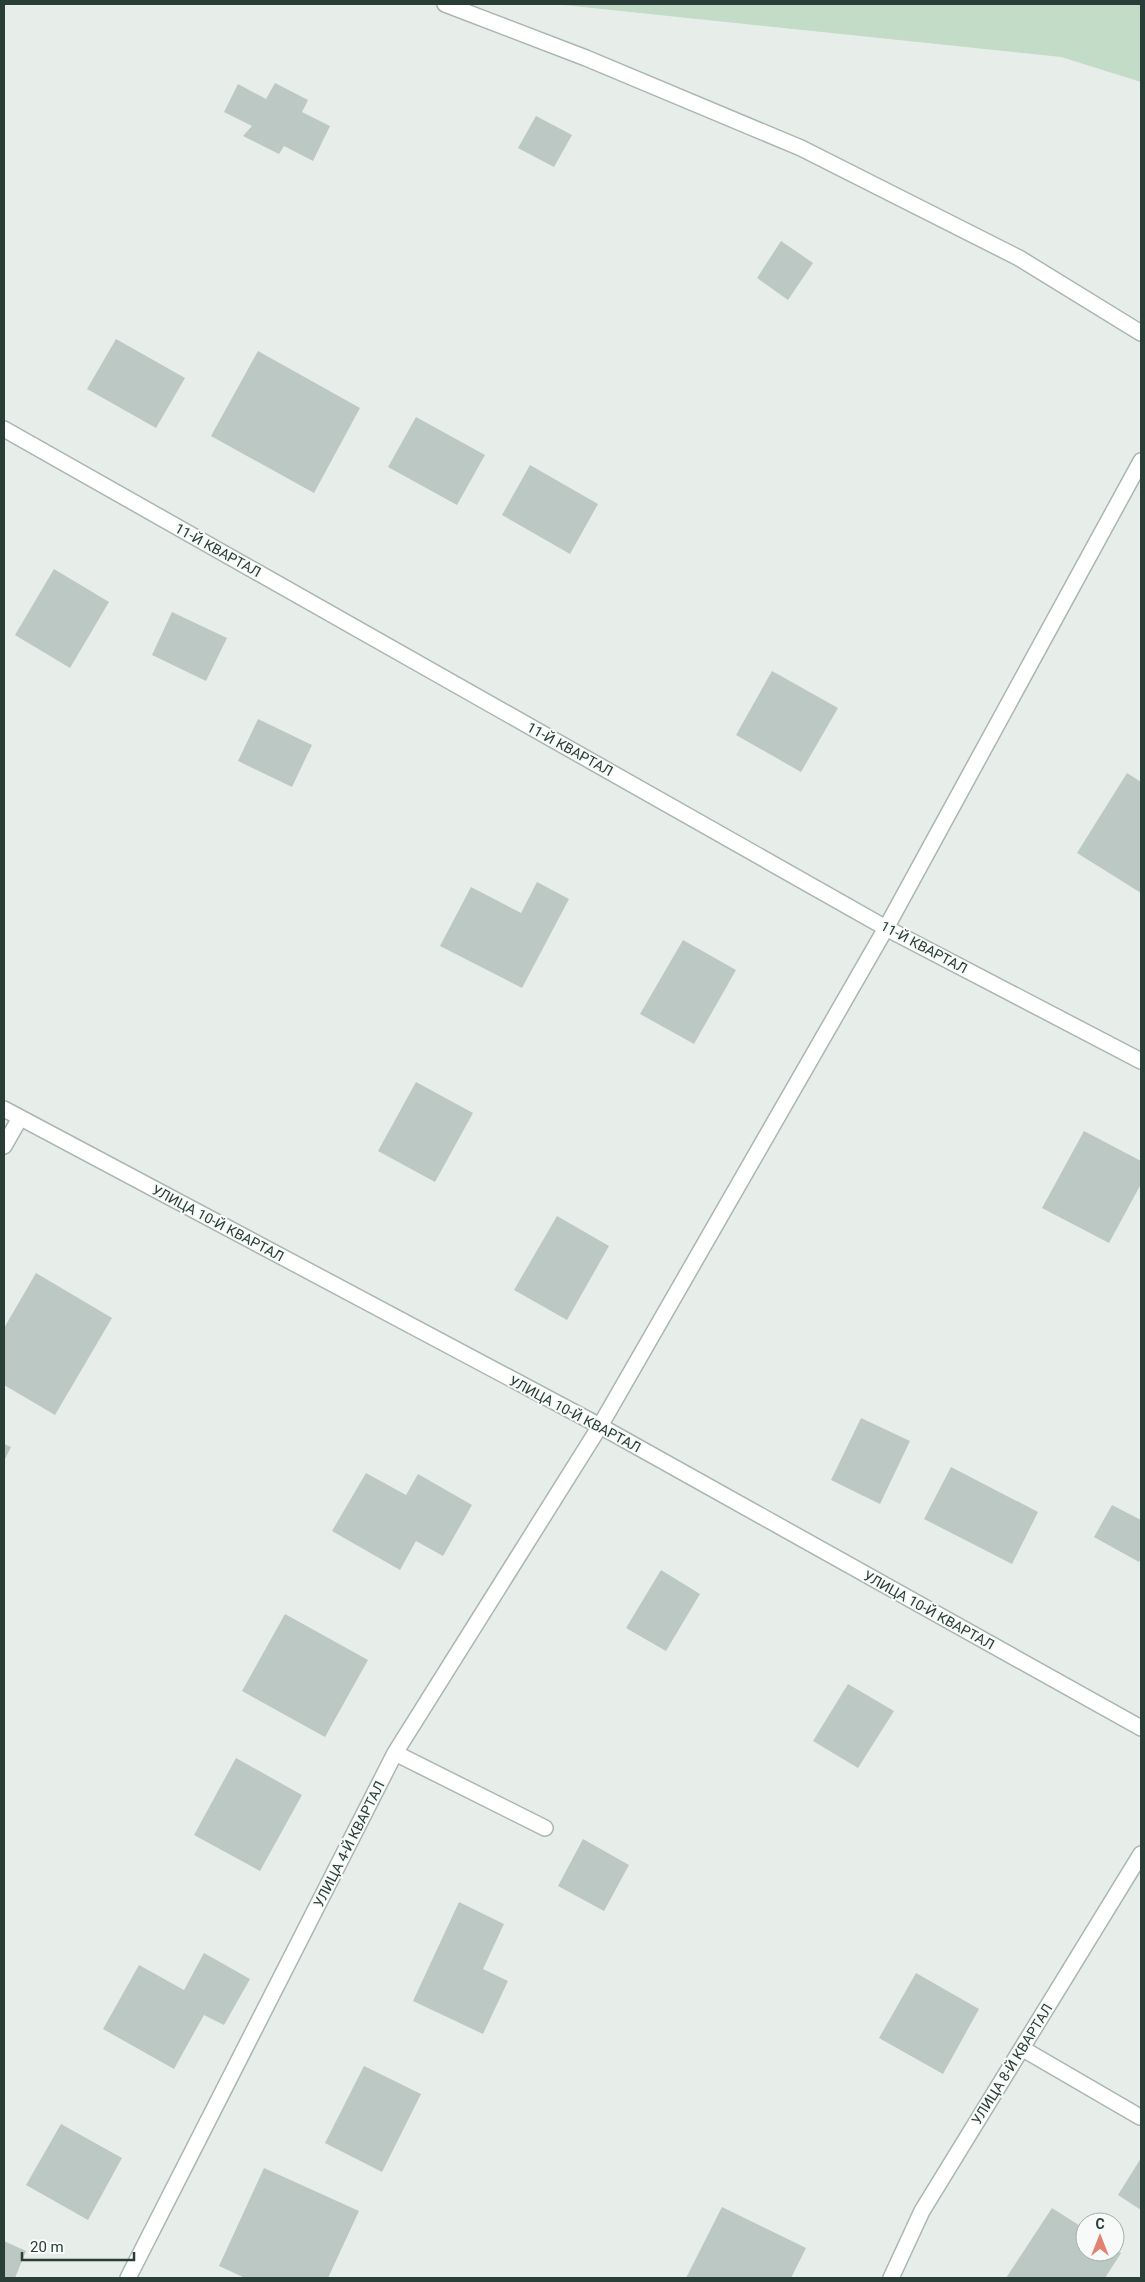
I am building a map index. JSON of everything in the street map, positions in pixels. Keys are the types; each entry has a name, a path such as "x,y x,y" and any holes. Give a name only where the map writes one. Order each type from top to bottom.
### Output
{"street":[{"path":"445,4 586,58 801,148 1019,258 1141,333"},
{"name":"11-Й КВАРТАЛ","path":"4,430 886,928 1141,1061"},
{"name":"УЛИЦА 4-Й КВАРТАЛ","path":"128,2278 395,1753 600,1426 886,928 1141,461"},
{"name":"УЛИЦА 10-Й КВАРТАЛ","path":"4,1109 600,1426 1141,1728"},
{"path":"4,1146 20,1118"},
{"path":"395,1753 544,1828"},
{"name":"УЛИЦА 8-Й КВАРТАЛ","path":"892,2278 922,2212 1141,1854"},
{"path":"1023,2049 1140,2117"}],"green space":[{"path":"554,4 1141,4 1141,82 1061,57"}],"building":[{"path":"275,83 308,100 302,112 330,126 313,161 284,146 279,154 243,136 252,126 224,112 238,84 266,99"},
{"path":"536,116 572,135 554,167 518,148"},
{"path":"781,241 813,263 788,300 757,278"},
{"path":"116,339 185,378 156,428 87,389"},
{"path":"258,351 360,408 314,493 211,436"},
{"path":"416,417 485,455 457,505 388,467"},
{"path":"530,465 598,504 570,554 502,515"},
{"path":"54,569 109,602 70,668 15,635"},
{"path":"172,612 227,638 206,681 152,655"},
{"path":"772,671 838,708 801,772 736,735"},
{"path":"258,719 312,745 292,787 238,761"},
{"path":"1127,773 1141,782 1141,893 1077,853"},
{"path":"537,882 569,899 522,988 440,946 471,887 521,913"},
{"path":"683,940 736,970 694,1044 640,1014"},
{"path":"416,1082 473,1113 435,1182 378,1151"},
{"path":"1084,1131 1141,1161 1141,1184 1109,1243 1042,1208"},
{"path":"557,1216 609,1246 567,1320 514,1290"},
{"path":"36,1273 112,1318 55,1415 4,1385 4,1328"},
{"path":"861,1418 910,1441 880,1504 831,1480"},
{"path":"4,1444 11,1447 4,1461"},
{"path":"951,1467 1038,1512 1012,1564 924,1519"},
{"path":"366,1473 406,1495 418,1474 472,1505 443,1556 416,1541 400,1570 332,1531"},
{"path":"1112,1505 1141,1520 1141,1558 1139,1562 1094,1537"},
{"path":"661,1570 700,1594 666,1651 626,1628"},
{"path":"285,1614 368,1660 325,1737 242,1691"},
{"path":"848,1684 894,1711 858,1768 813,1741"},
{"path":"236,1758 302,1795 260,1871 194,1835"},
{"path":"583,1839 629,1865 604,1911 558,1886"},
{"path":"459,1902 504,1924 483,1969 508,1981 483,2034 413,2001"},
{"path":"204,1953 250,1979 224,2025 204,2015 174,2069 103,2029 139,1965 184,1990"},
{"path":"916,1973 979,2009 943,2074 879,2038"},
{"path":"364,2066 421,2094 382,2172 325,2143"},
{"path":"61,2124 122,2158 88,2220 26,2185"},
{"path":"1141,2158 1141,2210 1118,2195"},
{"path":"264,2168 359,2211 328,2278 245,2278 219,2266"},
{"path":"722,2207 806,2248 791,2278 686,2278"},
{"path":"1052,2208 1075,2223 1075,2262 1115,2262 1105,2278 1006,2278"},
{"path":"4,2241 26,2251 15,2278 4,2278"}]}
